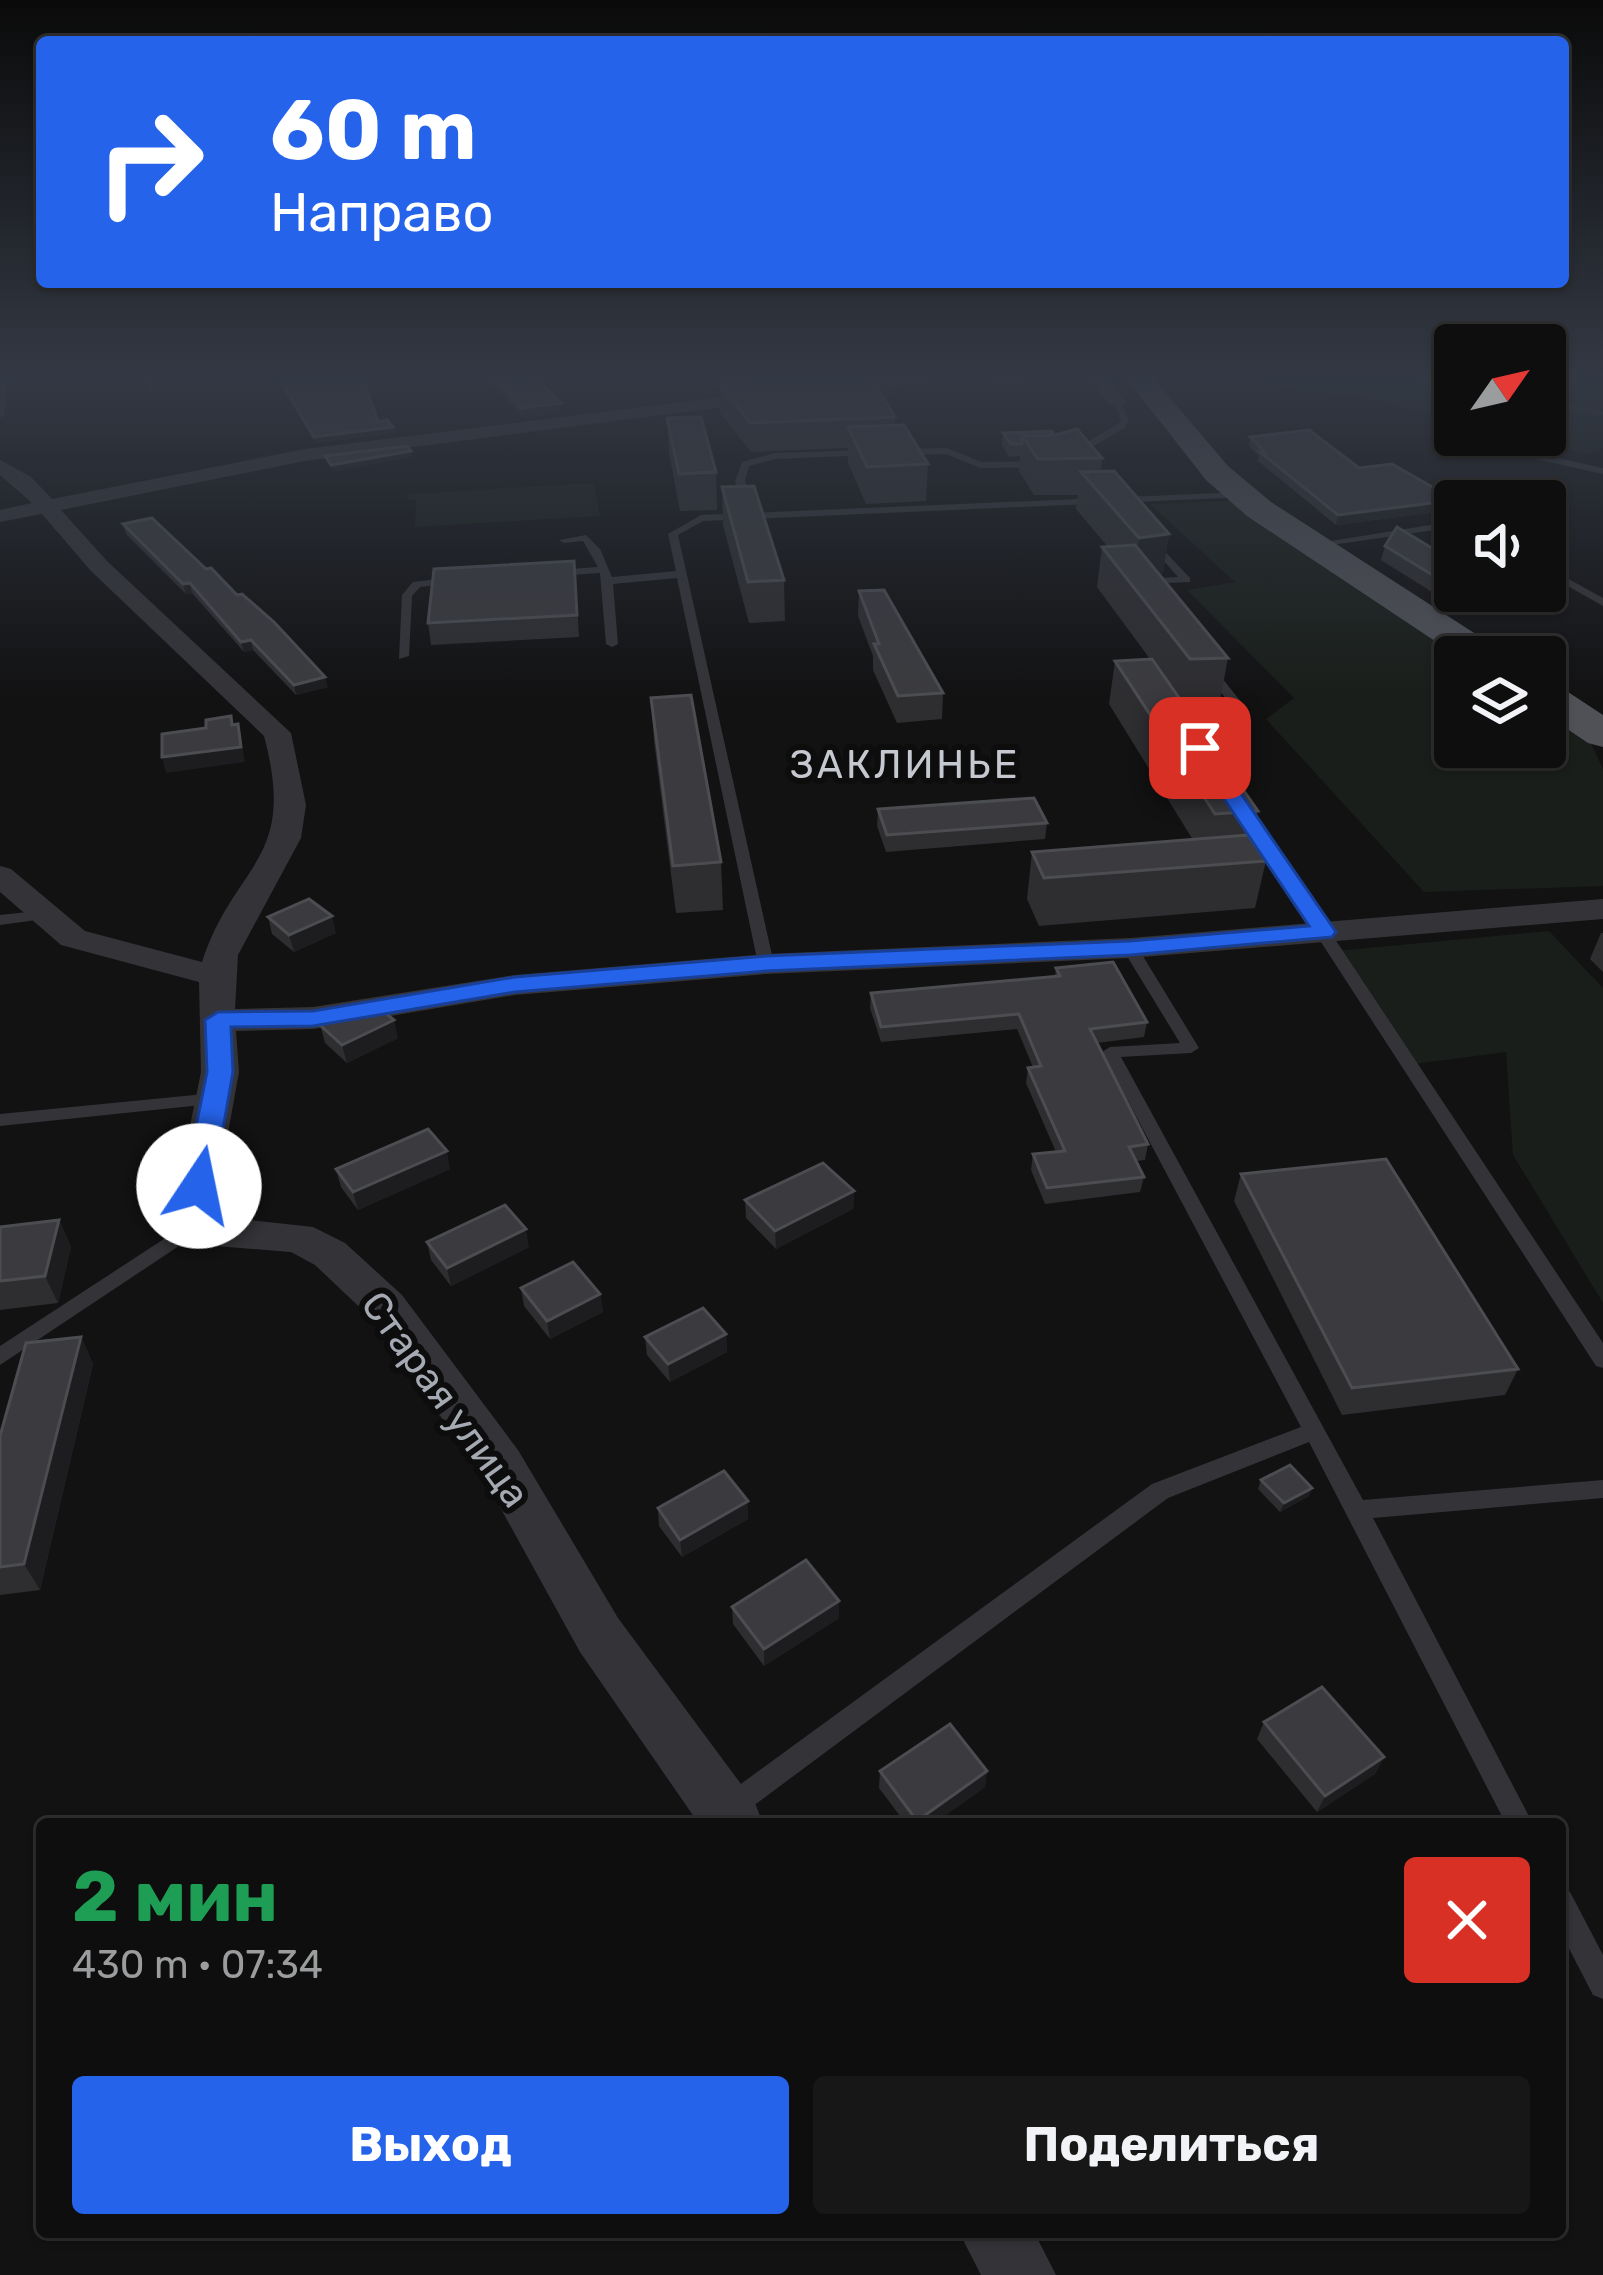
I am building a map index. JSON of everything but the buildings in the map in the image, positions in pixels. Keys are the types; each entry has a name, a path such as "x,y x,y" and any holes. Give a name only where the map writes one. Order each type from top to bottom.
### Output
{"main road":[{"path":"1230,484 1311,545 1452,636"},
{"path":"1566,709 1603,734"}],"street":[{"path":"27,484 99,566 277,733 290,788 286,838 221,955 216,976 220,1072 190,1229"},
{"path":"0,516 158,484"},
{"path":"0,877 73,938 216,976"},
{"path":"218,1020 313,1018 515,985 766,964 1130,948 1603,909"},
{"name":"Старая улица","path":"190,1229 298,1238 330,1254 387,1306 501,1464 598,1635 730,1817"},
{"path":"998,2238 1022,2275"}],"lane":[{"path":"731,517 748,503 741,484"},
{"path":"766,964 674,534 701,518 1243,495"},
{"path":"1117,499 1186,580 1138,582 1152,600"},
{"path":"1311,545 1434,527"},
{"path":"564,540 586,538 596,549 606,575 612,644"},
{"path":"540,574 682,574"},
{"path":"403,656 407,595 417,584 476,578"},
{"path":"1566,581 1603,603"},
{"path":"1188,730 1175,711 1240,708 1196,654"},
{"path":"1237,803 1603,1360"},
{"path":"0,920 46,915"},
{"path":"1130,948 1191,1048 1110,1052 1517,1818"},
{"path":"0,1120 215,1099"},
{"path":"0,1357 190,1229"},
{"path":"730,1817 1160,1491 1315,1431"},
{"path":"1357,1510 1603,1489"},
{"path":"1566,1914 1603,1985"}],"shaded area":[{"path":"594,484 600,516 415,527 416,500 407,500 408,494"},
{"path":"1230,501 1434,638 1434,768 1566,768 1566,723 1588,737 1603,769 1603,886 1424,892 1266,719 1294,698 1187,590 1235,582 1150,504"},
{"path":"1549,931 1603,988 1603,1303 1513,1155 1506,1052 1414,1064 1335,951"}],"district":[{"name":"ЗАКЛИНЬЕ","path":"905,764"}],"route":[{"path":"199,1186 220,1072 218,1020 313,1018 515,985 766,964 1130,948 1324,932 1200,748"}]}
